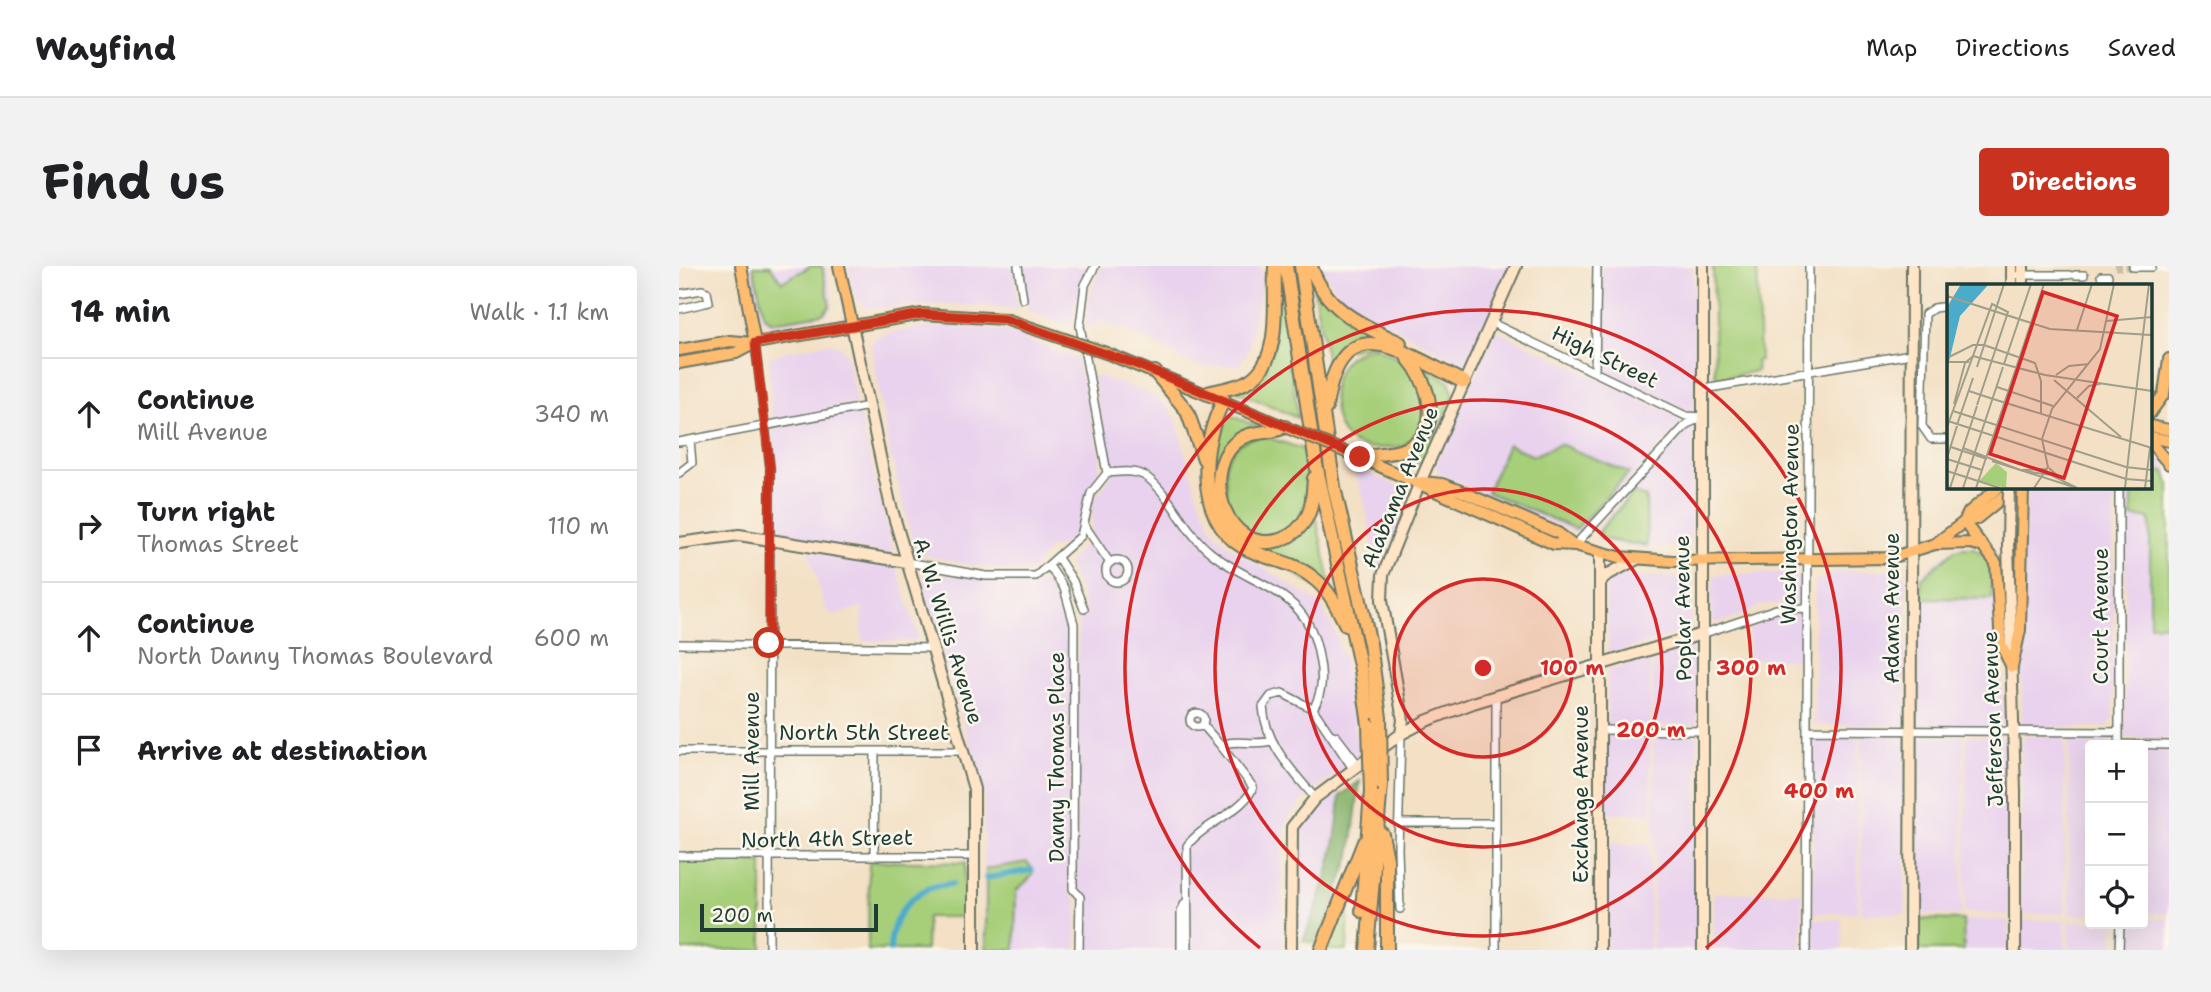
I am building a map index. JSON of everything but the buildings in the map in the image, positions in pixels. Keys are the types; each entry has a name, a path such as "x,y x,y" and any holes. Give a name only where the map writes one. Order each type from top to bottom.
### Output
{"highway":[{"path":"1208,393 1245,383 1266,363 1272,338 1276,266"},
{"path":"1286,266 1316,464 1375,722"},
{"path":"1301,266 1341,524 1372,657 1376,788 1387,859 1387,950"},
{"path":"1311,266 1325,296 1349,317 1465,379"},
{"path":"1324,421 1331,373 1344,355 1372,343 1465,379"},
{"path":"1355,456 1409,447 1426,426 1430,409 1428,390 1405,354"},
{"path":"1154,372 1187,411 1206,466 1215,513 1227,535 1242,546 1313,577 1332,598 1356,644"},
{"path":"1206,466 1211,430 1224,400"},
{"path":"1285,427 1273,433 1250,434 1234,443 1227,453 1221,470 1220,487 1224,510 1231,524 1242,534 1260,541 1275,541 1294,533 1305,521 1310,508 1316,464"},
{"path":"1363,945 1368,832 1376,788"},
{"path":"1363,945 1379,816"},
{"path":"1323,945 1368,832"}],"main road":[{"path":"741,266 755,343"},
{"path":"839,266 852,325"},
{"path":"679,351 730,341 755,343 922,314 1005,319 1106,353 1208,393 1420,482 1442,484 1458,490 1558,533 1575,545 1600,554 1637,559 1882,559 1911,554 1935,544 1964,522 1976,519 2015,488"},
{"path":"679,363 736,353 755,343"},
{"path":"2151,412 2164,394 2169,359"},
{"path":"2151,426 2169,430"},
{"path":"2151,440 2169,441"},
{"path":"2151,441 2169,464"},
{"path":"2012,667 2020,630 2023,488"},
{"path":"1964,522 1969,512 1995,489"},
{"path":"1964,522 1996,563 2001,645 2012,667"},
{"path":"1935,544 1971,543 1985,547"}],"street":[{"path":"1018,266 1023,299"},
{"path":"1095,266 1085,285 1080,326 1107,473"},
{"name":"Alabama Avenue","path":"1401,734 1402,720 1382,587 1389,554 1516,266"},
{"path":"1595,372 1597,266"},
{"name":"Poplar Avenue","path":"1703,266 1703,950"},
{"name":"Washington Avenue","path":"1806,950 1809,266"},
{"name":"Adams Avenue","path":"1910,950 1912,266"},
{"path":"2133,267 2152,267"},
{"path":"2018,275 2084,275"},
{"path":"679,294 702,290 707,292 709,302 679,309"},
{"path":"1947,306 1934,308 1925,314 1922,426 1931,439 1947,439"},
{"name":"High Street","path":"1492,323 1686,416 1703,417"},
{"name":"A. W. Willis Avenue","path":"852,325 907,562 974,789 974,950"},
{"name":"Mill Avenue","path":"755,343 770,467 769,950"},
{"path":"1704,389 1911,354"},
{"path":"1704,376 1725,384"},
{"path":"679,442 869,406"},
{"path":"1575,545 1686,424 1703,417"},
{"path":"679,473 692,463 690,440"},
{"path":"679,543 739,535 1018,578 1036,576 1050,567 1081,536 1091,493 1107,473 1126,471 1148,478 1211,553 1281,592 1297,607 1310,624 1321,666 1321,690 1313,709"},
{"name":"Jefferson Avenue","path":"2008,488 2014,730 2015,950"},
{"name":"Court Avenue","path":"2119,488 2119,740"},
{"path":"1085,526 1110,563"},
{"name":"Exchange Avenue","path":"1600,554 1600,950"},
{"path":"1058,558 1073,581 1084,609"},
{"path":"1600,583 1607,575 1637,559"},
{"name":"Danny Thomas Place","path":"1050,567 1064,589 1075,624 1073,890 1080,897 1079,950"},
{"path":"1290,950 1291,832 1298,816 1315,798 1401,734 1436,717 1496,696 1776,609 1807,608"},
{"path":"679,644 769,643 933,648"},
{"path":"1315,798 1271,741 1265,726 1263,707 1271,696 1282,693 1313,709 1330,733 1336,736 1357,768"},
{"path":"1496,696 1496,950"},
{"path":"1188,950 1188,911 1185,903 1187,846 1252,792 1251,783 1203,724"},
{"path":"1601,730 1704,731"},
{"path":"1807,730 2119,732"},
{"path":"1401,734 1398,823 1401,909"},
{"path":"1221,746 1229,741 1260,744 1271,741"},
{"path":"2148,745 2169,745"},
{"name":"North 5th Street","path":"679,751 964,751"},
{"path":"874,855 875,751"},
{"path":"1398,823 1495,823"},
{"name":"North 4th Street","path":"679,856 975,856"},
{"path":"1181,950 1181,911 1185,903"},
{"path":"2119,950 2120,929"}],"shaded area":[{"path":"750,266 826,266 833,299 831,308 826,315 771,326 767,324 761,318"},
{"path":"849,266 1014,266 1017,309 952,304 866,308 854,294"},
{"path":"1023,266 1088,266 1074,308 1073,326 1028,312"},
{"path":"1102,266 1261,266 1263,280 1248,350 1240,365 1198,367 1131,332 1101,321 1085,330 1088,301"},
{"path":"1321,266 1512,266 1467,364 1458,368 1454,359 1342,299"},
{"path":"1601,266 1693,266 1695,403 1691,412 1602,371"},
{"path":"947,324 1002,330 1077,359 1100,452 1100,475 1089,491 1080,529 1062,546 1051,547 1030,572 973,566 920,554 914,547 889,448 871,343 883,334"},
{"path":"1496,330 1684,420 1579,535 1439,474 1436,463"},
{"path":"829,343 840,346 847,356 856,404 772,421 769,358 786,351"},
{"path":"1093,375 1144,391 1166,405 1176,420 1197,495 1213,531 1230,547 1319,603 1334,630 1345,663 1359,758 1308,794 1288,818 1282,843 1282,950 1082,950 1082,901 1076,868 1078,619 1086,613 1080,590 1068,563 1087,541 1092,530 1092,502 1110,478"},
{"path":"856,411 860,417 893,551 887,554 777,536 772,430"},
{"path":"1691,428 1694,433 1690,547 1636,548 1599,541 1596,530 1686,430"},
{"path":"2151,448 2165,464 2169,477 2169,739 2125,737 2126,488 2151,488"},
{"path":"1353,466 1400,487 1406,494 1406,505 1378,573 1364,500"},
{"path":"2028,488 2114,488 2113,718 2107,727 2022,727 2022,553"},
{"path":"1963,545 1994,563 2005,723 1999,727 1921,726 1918,722 1918,578 1951,550"},
{"path":"808,550 896,567 919,638 913,641 862,641 862,607 833,615 826,610"},
{"path":"1901,570 1906,579 1905,725 1814,725 1815,582 1835,572"},
{"path":"1796,572 1802,583 1802,600 1799,604 1764,604 1738,617 1717,623 1713,621 1711,597 1715,575"},
{"path":"931,573 1033,585 1054,582 1065,601 1072,630 1070,893 1077,901 1076,950 984,950 984,793 921,583 921,579"},
{"path":"1614,574 1689,579 1692,584 1691,630 1609,654 1606,585"},
{"path":"1797,611 1802,618 1802,659 1749,659 1749,628 1781,612"},
{"path":"1691,648 1696,658 1697,724 1653,726 1653,658"},
{"path":"1650,659 1651,726 1607,725 1608,671"},
{"path":"1610,734 1650,734 1651,814 1606,814 1606,738"},
{"path":"1654,734 1697,735 1697,950 1653,950"},
{"path":"1817,735 1858,736 1858,913 1813,913 1813,738"},
{"path":"1861,735 1902,735 1906,740 1905,914 1861,914"},
{"path":"1921,736 1963,736 1962,915 1917,914 1918,739"},
{"path":"1966,736 2000,736 2006,741 2009,915 1965,912"},
{"path":"2065,736 2065,914 2021,914 2021,738"},
{"path":"2110,736 2112,740 2085,740 2085,915 2069,915 2069,737"},
{"path":"2148,749 2169,750 2169,914 2148,913"},
{"path":"1340,793 1338,837 1332,867 1302,943 1299,943 1300,835 1308,818"},
{"path":"1606,844 1650,844 1650,950 1606,950"},
{"path":"1714,893 1802,893 1801,950 1714,950"},
{"path":"2169,918 2169,950 2124,950 2124,929 2148,929 2148,919"},
{"path":"1813,919 1841,919 1842,950 1813,950"},
{"path":"1917,919 2009,920 2009,950 1917,950"},
{"path":"2021,920 2065,920 2065,950 2021,950"},
{"path":"2069,920 2085,921 2085,929 2114,929 2114,950 2069,950"}],"green space":[{"path":"753,266 770,266 782,282 811,266 822,266 830,306 823,314 772,322 764,316"},
{"path":"1713,266 1757,266 1760,360 1756,361 1757,371 1720,378 1715,375"},
{"path":"1312,280 1389,342 1344,350 1329,373"},
{"path":"1279,289 1298,418 1234,390 1264,374"},
{"path":"1375,347 1407,363 1424,395 1425,421 1418,433 1403,446 1361,446 1349,440 1343,433 1336,415 1335,383 1342,365 1352,355"},
{"path":"1424,368 1449,381 1454,395 1423,463 1412,464 1386,455 1400,453 1432,424"},
{"path":"1222,412 1267,430 1225,451 1227,521 1268,545 1314,510 1334,598 1259,550 1223,522 1210,475 1210,452"},
{"path":"1266,437 1303,449 1307,474 1306,500 1297,523 1288,531 1268,537 1248,533 1237,522 1230,511 1224,484 1228,459 1235,448 1247,440"},
{"path":"1508,444 1533,456 1560,444 1629,473 1576,529 1487,492"},
{"path":"2165,471 2169,484 2169,624 2150,625 2150,518 2132,517 2132,488 2151,488 2151,472"},
{"path":"1633,493 1646,497 1647,546 1601,539 1599,531"},
{"path":"1974,548 1990,560 1992,599 1922,598 1922,578 1955,550"},
{"path":"1360,781 1350,856 1319,944 1303,941 1328,870 1336,835 1340,796"},
{"path":"869,861 965,863 964,917 927,917 926,950 868,950"},
{"path":"679,862 762,862 762,950 679,950"},
{"path":"1027,862 1032,868 1032,876 1016,891 1015,950 986,950 986,869"},
{"path":"1350,887 1347,950 1328,950"},
{"path":"1919,919 1963,920 1964,950 1919,950"}],"waterway":[{"path":"986,878 1032,870"},
{"path":"890,950 895,925 907,904 926,890 952,884"}],"tunnel":[{"path":"2115,267 2133,267"}],"route":[{"path":"769,643 770,467 755,343 922,314 1005,319 1138,365 1360,457"}]}
